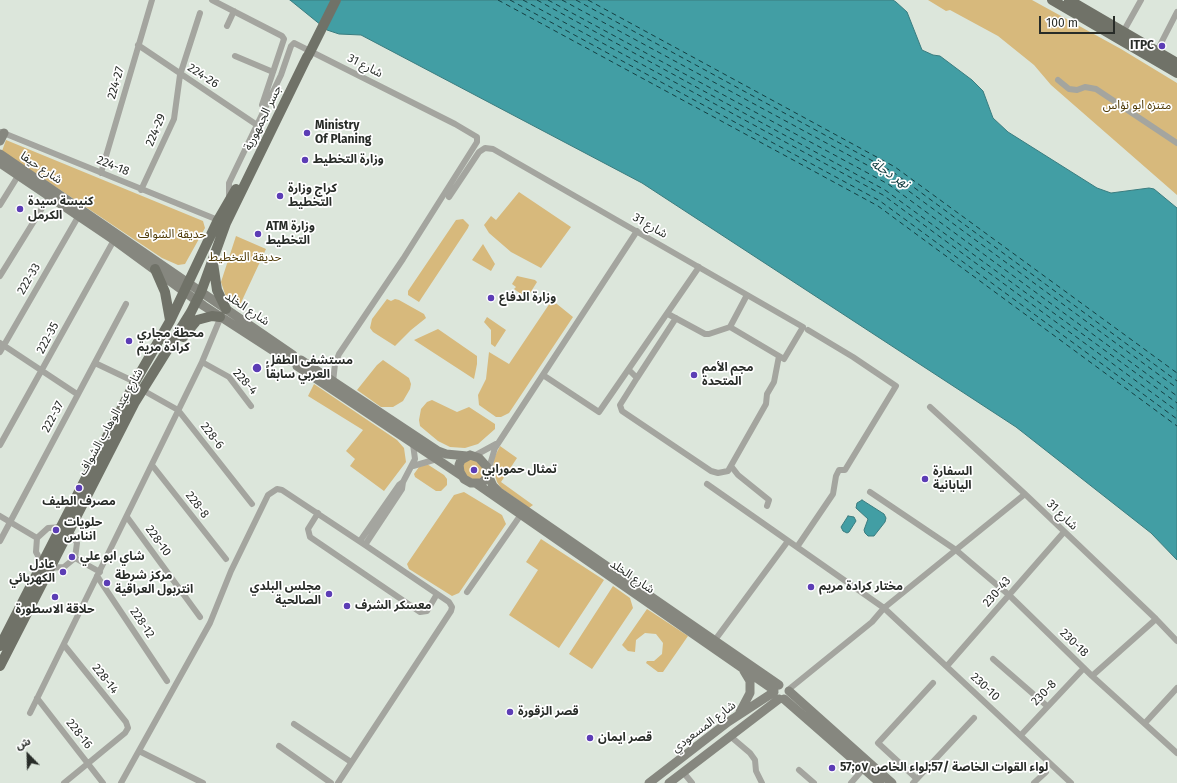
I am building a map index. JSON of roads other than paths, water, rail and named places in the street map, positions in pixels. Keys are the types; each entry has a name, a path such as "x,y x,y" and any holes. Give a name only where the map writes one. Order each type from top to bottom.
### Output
{"main road":[{"name":"جسر الجمهورية","path":"240,188 330,0"},
{"name":"جسر الجمهورية","path":"305,55 336,0"},
{"path":"1052,0 1121,35 1157,51 1177,63"},
{"path":"1069,0 1084,4 1121,35 1177,73"},
{"name":"شارع حيفا","path":"0,154 186,287"},
{"name":"شارع حيفا","path":"0,163 155,269 186,287"},
{"name":"شارع عبد الوهاب الشواف","path":"65,529 135,382 170,321 218,220 229,200 240,188"},
{"name":"شارع عبد الوهاب الشواف","path":"0,666 46,566 65,529 134,402 199,296 212,258 240,188"},
{"path":"134,402 146,392 160,375 192,325 207,316 223,313 217,290 212,258"},
{"path":"155,269 166,292 170,321"},
{"name":"شارع الخلد","path":"186,287 385,420 438,451 446,454 470,456"},
{"name":"شارع الخلد","path":"295,360 333,382 385,420 413,444 462,476"},
{"path":"470,456 484,462 488,473 485,481 476,484 469,482 462,476 459,469 459,463 462,458 470,456"},
{"name":"شارع الخلد","path":"488,473 491,482 499,492 715,640 782,692 892,783"},
{"name":"شارع الخلد","path":"476,484 520,516 646,601 740,667 782,692 880,783"},
{"name":"شارع عبد الوهاب الشواف","path":"0,646 46,566"},
{"path":"737,717 745,706 750,693 750,681 740,667"},
{"name":"شارع المسعودي","path":"649,783 737,717 782,692"},
{"name":"شارع المسعودي","path":"669,783 730,736 782,692"}],"street":[{"name":"224-27","path":"101,173 152,0"},
{"path":"212,0 282,36 284,41 278,53 267,93 229,183 229,200"},
{"path":"1121,35 1141,0"},
{"path":"227,26 234,11"},
{"path":"1157,51 1177,12"},
{"name":"224-29","path":"141,190 174,119 180,75 200,13"},
{"name":"شارع 31","path":"255,123 281,75 291,46 297,43 455,124 475,135 478,139 403,259 339,354 335,364 333,382"},
{"name":"224-26","path":"138,45 180,75 255,123"},
{"path":"235,56 273,72"},
{"path":"1058,80 1069,89 1077,90 1085,87 1096,89 1177,143"},
{"name":"224-18","path":"1,135 218,220"},
{"name":"شارع 31","path":"449,197 479,152 485,148 492,149 805,328 854,357 896,386 845,470 839,470 836,476 833,494 797,547"},
{"path":"0,204 18,176"},
{"path":"0,276 49,197"},
{"name":"222-33","path":"0,352 2,344 78,217"},
{"path":"488,473 493,452 500,440 637,231"},
{"name":"222-35","path":"0,445 114,240"},
{"path":"543,375 599,412 699,267"},
{"path":"668,314 705,334 709,334 730,327 747,295"},
{"name":"222-37","path":"0,541 126,304"},
{"path":"30,713 202,362 223,313"},
{"path":"676,318 620,405 622,411 710,471 728,471 766,404 767,394 774,382 779,356"},
{"path":"730,327 784,359 805,328"},
{"path":"2,344 77,394"},
{"name":"228-4","path":"202,362 229,378 252,406"},
{"path":"95,363 135,382"},
{"path":"629,370 637,378"},
{"name":"228-6","path":"146,392 178,410 252,504"},
{"name":"شارع 31","path":"930,407 1025,494 1156,619 1177,641"},
{"path":"470,456 491,448 500,440"},
{"path":"363,543 399,485 404,482 413,466 415,459 413,444"},
{"path":"413,466 437,459"},
{"name":"228-8","path":"152,465 226,559"},
{"path":"731,466 738,475 769,500 767,506"},
{"name":"230-10","path":"707,484 884,608 1071,783"},
{"path":"121,783 210,623 232,571 270,493 277,489 282,490 318,513 450,603 451,611 338,783"},
{"name":"230-18","path":"870,492 956,550 1008,595 1092,676 1177,753"},
{"path":"782,692 872,622 884,608 1025,494"},
{"path":"318,513 308,529 310,537 414,608 420,612 425,612 437,594"},
{"path":"0,516 37,538"},
{"path":"467,592 520,516"},
{"name":"228-10","path":"127,517 200,617"},
{"path":"48,528 65,529 77,543 75,558 64,567 46,566 36,552 37,538 48,528"},
{"name":"230-43","path":"947,666 1064,532"},
{"path":"715,640 788,541"},
{"path":"75,558 99,574"},
{"name":"228-12","path":"99,574 167,681"},
{"path":"1092,676 1156,619"},
{"name":"228-14","path":"64,645 126,722 128,728 125,733 87,763"},
{"path":"993,659 1047,706"},
{"name":"230-8","path":"1020,735 1084,668"},
{"path":"933,683 878,743 915,781 974,718"},
{"path":"1144,723 1177,688"},
{"name":"228-16","path":"37,698 103,783"},
{"path":"294,724 351,762"},
{"path":"730,736 750,753 755,760 756,771 762,783"},
{"path":"279,746 331,783"},
{"path":"140,751 203,783"},
{"path":"64,783 87,763"},
{"path":"851,783 864,768"},
{"path":"799,770 814,783"},
{"path":"684,772 692,783"},
{"path":"1034,783 1046,772"}],"water":[{"name":"نهر دجلة","path":"290,0 893,0 907,12 922,50 933,55 940,56 972,80 983,91 993,118 1008,132 1097,188 1111,193 1149,188 1154,189 1177,208 1177,560 1151,533 1016,427 642,183 361,35 339,34 327,30"},
{"path":"862,500 884,514 886,518 885,522 874,536 868,536 865,533 864,530 868,519 856,508 857,503"},
{"path":"848,516 854,517 856,521 847,533 843,531 841,527"}],"place":[{"name":"ITPC","path":"1162,46"},
{"name":"Ministry Of Planing","path":"307,133"},
{"name":"وزارة التخطيط","path":"305,160"},
{"name":"كراج وزارة التخطيط","path":"280,196"},
{"name":"كنيسة سيدة الكرمل","path":"20,209"},
{"name":"ATM وزارة التخطيط","path":"258,234"},
{"name":"وزارة الدفاع","path":"491,298"},
{"name":"محطة مجاري كرادة مريم","path":"129,341"},
{"name":"مستشفى الطفل العربي سابقاً","path":"257,368"},
{"name":"مجم الأمم المتحدة","path":"694,375"},
{"name":"تمثال حمورابي","path":"474,470"},
{"name":"السفارة اليابانية","path":"925,479"},
{"name":"مصرف الطيف","path":"79,488"},
{"name":"حلويات انناس","path":"56,530"},
{"name":"شاي ابو علي","path":"72,557"},
{"name":"عادل الكهربائي","path":"63,572"},
{"name":"مركز شرطة انتربول العراقية","path":"107,583"},
{"name":"مختار كرادة مريم","path":"811,587"},
{"name":"مجلس البلدي الصالحية","path":"329,594"},
{"name":"حلاقة الاسطورة","path":"55,597"},
{"name":"معسكر الشرف","path":"347,606"},
{"name":"قصر الزقورة","path":"510,712"},
{"name":"قصر ايمان","path":"590,738"},
{"name":"لواء القوات الخاصة /57;لواء الخاص ٥٧;57","path":"832,768"}],"park label":[{"name":"متنزه ابو نؤاس","path":"1137,106"},
{"name":"حديقة الشواف","path":"172,235"},
{"name":"حديقة التخطيط","path":"245,258"}]}
